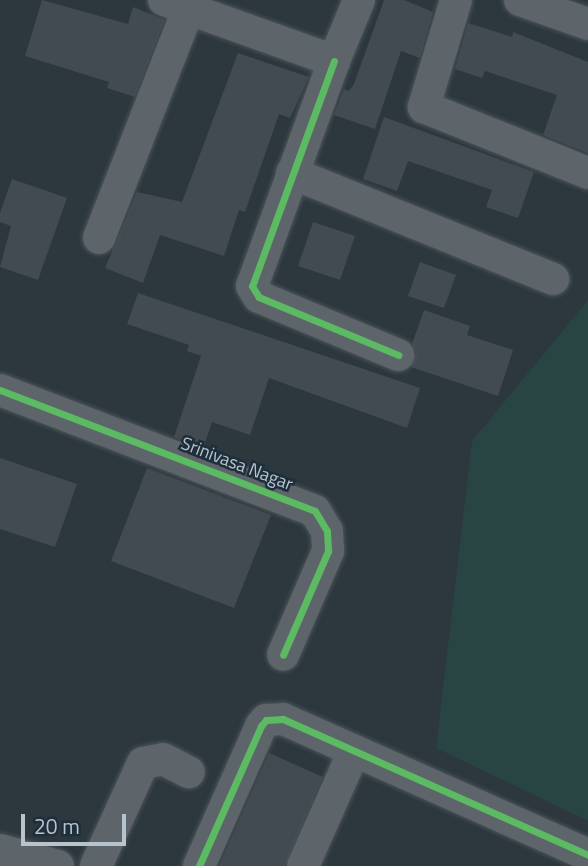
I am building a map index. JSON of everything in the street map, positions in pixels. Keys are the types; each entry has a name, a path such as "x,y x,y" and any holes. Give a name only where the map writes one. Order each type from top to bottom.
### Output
{"street":[{"path":"359,0 251,286 259,297 398,355"},
{"path":"456,0 424,107 588,173"},
{"path":"520,0 588,24"},
{"path":"99,238 182,3 334,61"},
{"path":"292,173 553,279"},
{"name":"Srinivasa Nagar","path":"0,390 315,511 327,531 328,551 284,655"},
{"path":"199,866 266,720 284,719 588,855"},
{"path":"303,866 354,751"},
{"path":"96,866 143,763 163,759 189,772"},
{"path":"0,850 58,866"}],"green space":[{"path":"588,300 588,821 436,748 472,441"}],"building":[{"path":"42,0 128,24 133,7 165,20 135,97 107,88 109,82 25,56"},
{"path":"384,0 404,0 433,12 420,58 401,51 375,129 334,115 344,89 349,91 354,84"},
{"path":"468,23 512,37 513,32 588,62 588,153 543,135 557,95 485,71 482,78 455,69"},
{"path":"238,53 309,77 290,118 279,114 245,212 239,210 224,256 160,235 143,283 105,268 137,192 182,202"},
{"path":"384,117 534,172 518,218 486,207 492,190 408,161 397,191 363,179"},
{"path":"12,179 67,198 38,280 0,267 11,226 0,222 0,213"},
{"path":"313,222 355,236 340,280 298,266"},
{"path":"420,262 456,275 444,308 408,296"},
{"path":"138,293 420,388 407,428 269,378 250,435 212,422 203,448 174,437 201,356 187,351 189,345 127,324"},
{"path":"424,310 470,326 467,335 513,350 498,396 411,367 416,353 412,344"},
{"path":"0,458 77,484 55,547 0,529"},
{"path":"147,468 271,515 234,608 111,561"},
{"path":"269,753 323,777 285,866 219,866"}],"cycle path":[{"path":"334,61 252,286 259,297 398,355"},
{"path":"0,390 315,511 327,531 328,551 283,655"},
{"path":"199,866 261,726 266,720 283,719 588,855"}]}
